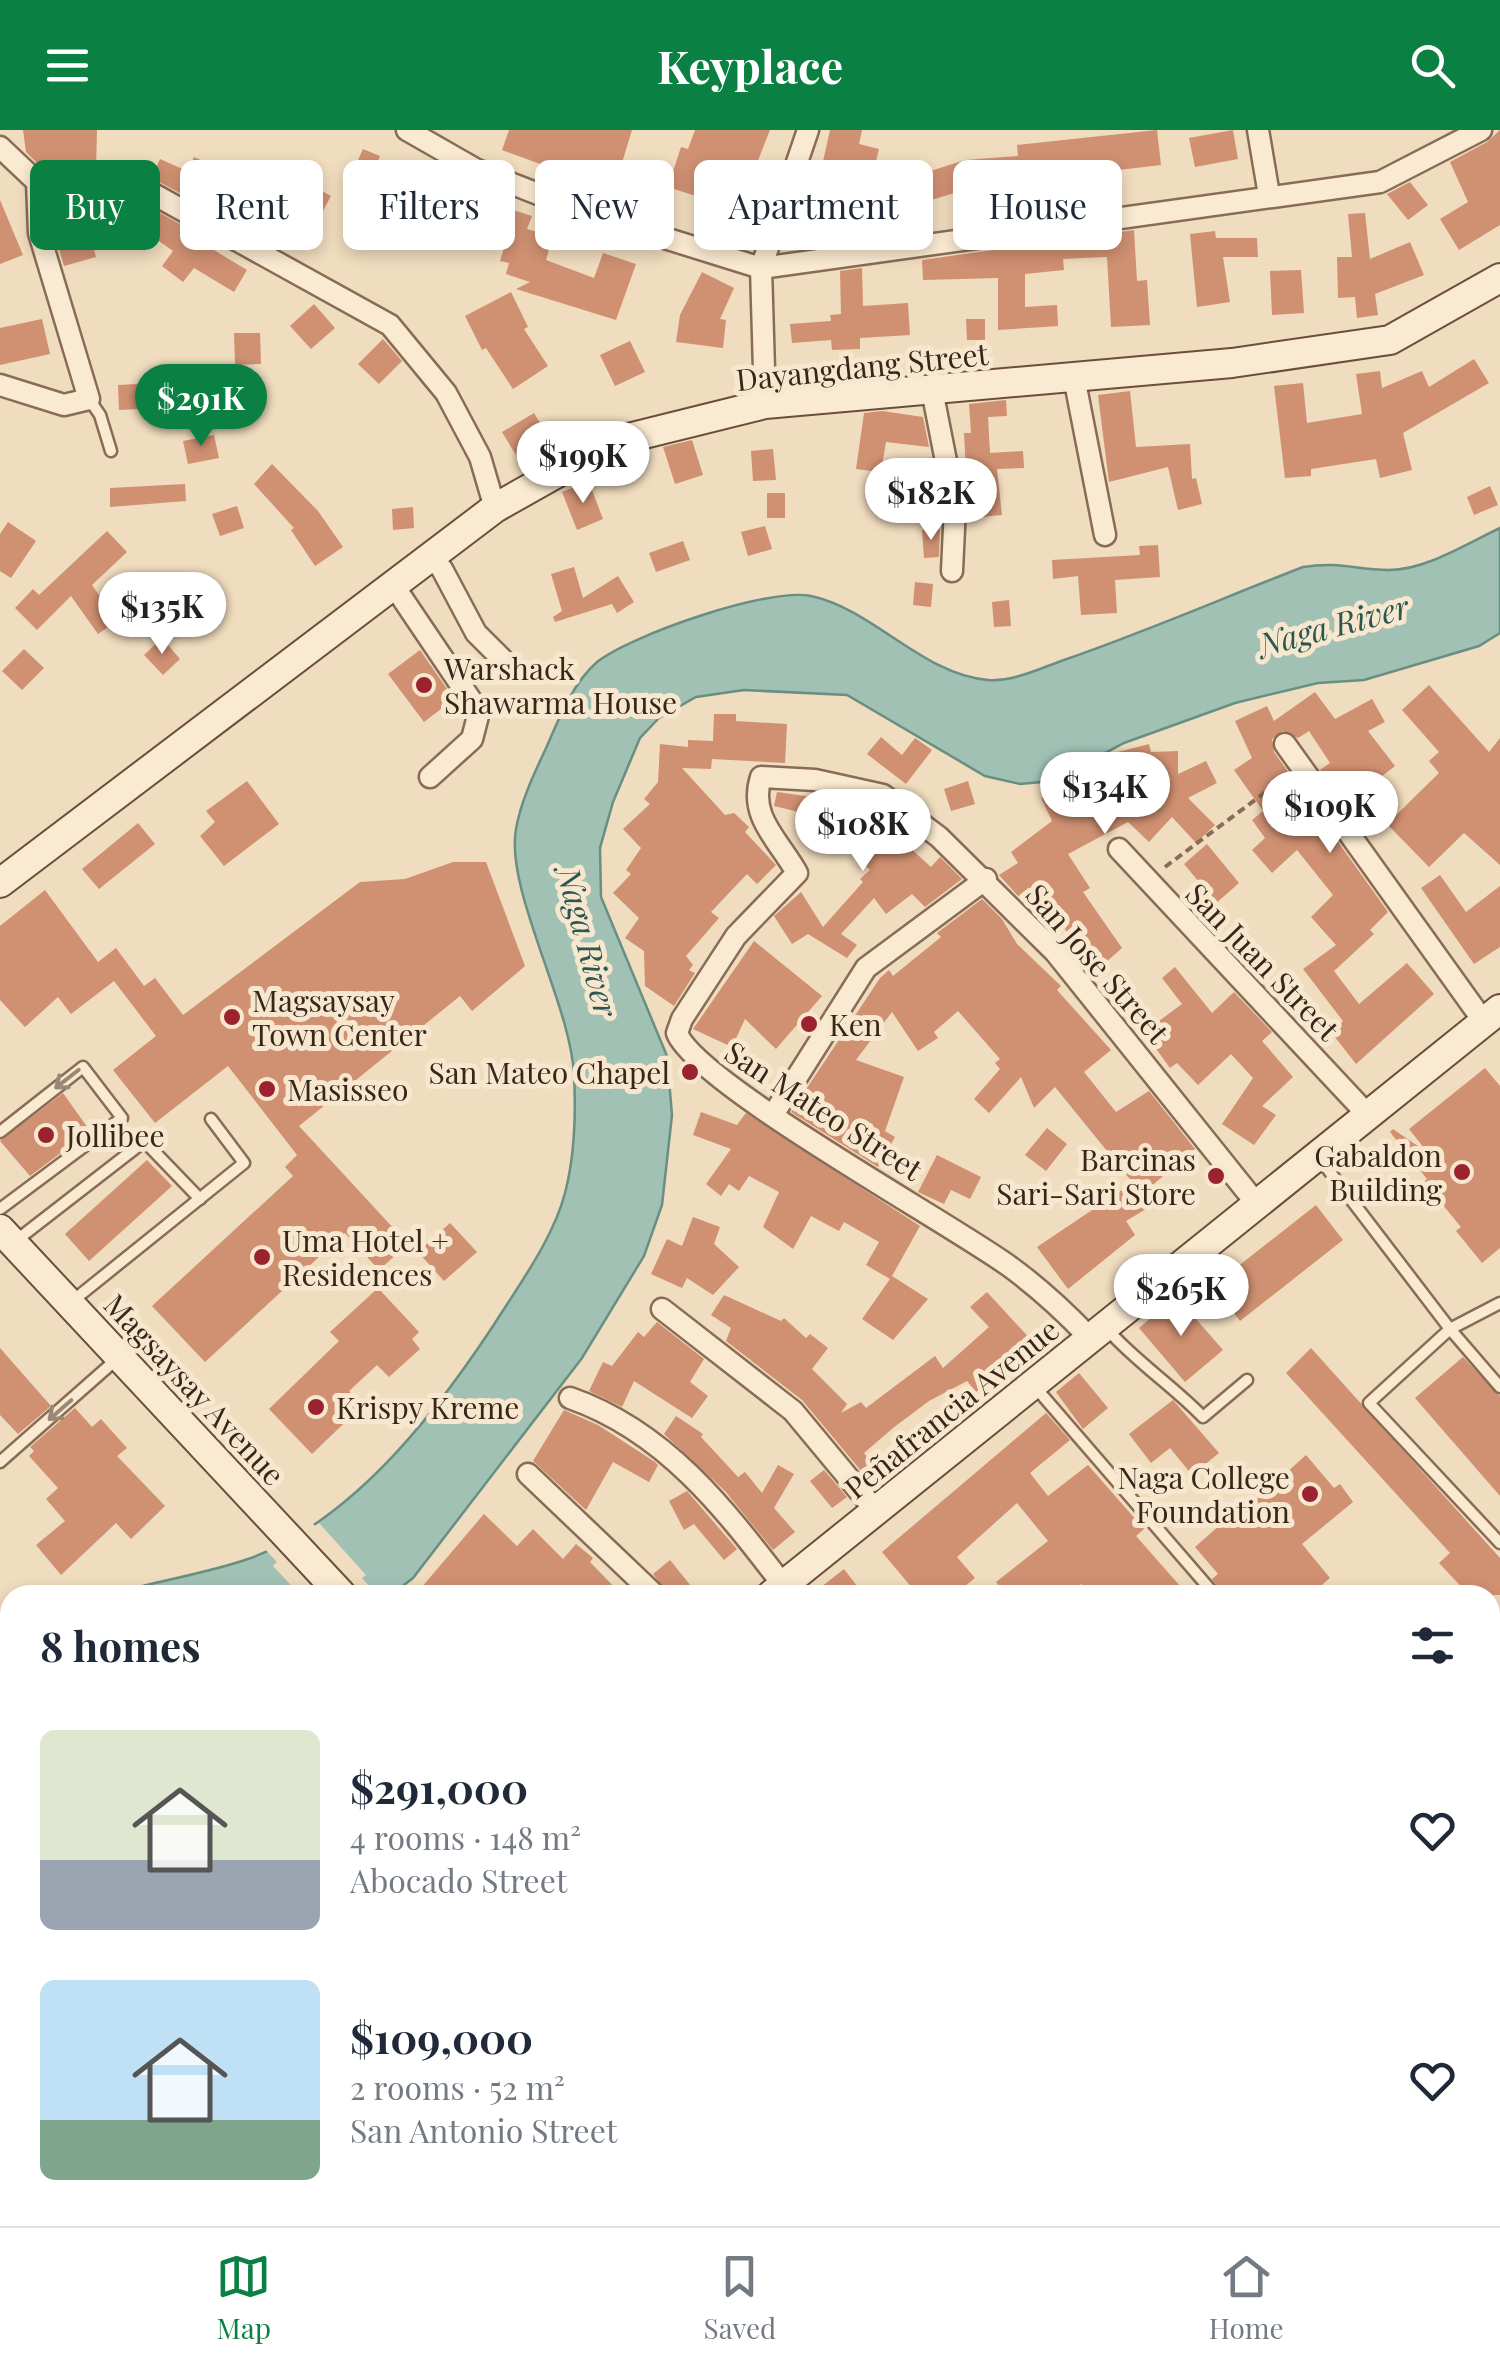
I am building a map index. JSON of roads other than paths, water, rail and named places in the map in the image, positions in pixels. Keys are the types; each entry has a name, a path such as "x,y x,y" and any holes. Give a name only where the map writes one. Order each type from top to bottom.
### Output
{"main road":[{"name":"Dayangdang Street","path":"0,884 495,508 612,442 765,404 1232,363 1390,340 1500,278"},
{"name":"Peñafrancia Avenue","path":"782,1585 1492,1015"},
{"name":"Magsaysay Avenue","path":"6,1236 333,1585"}],"street":[{"path":"407,130 477,170 594,216 761,268 1380,182 1482,130"},
{"path":"765,404 761,268 808,130"},
{"path":"1258,130 1269,195"},
{"path":"0,147 30,176"},
{"path":"160,198 390,325 446,393 480,457 495,508"},
{"path":"0,386 64,405 89,399 44,250"},
{"path":"1074,377 1105,535"},
{"path":"932,390 955,507 952,571"},
{"path":"430,556 442,569 476,633 510,667"},
{"path":"392,583 479,712 472,739 430,777"},
{"path":"1285,744 1492,1015"},
{"name":"San Jose Street","path":"758,787 761,776 777,776 853,786 883,795 986,879 1131,1042 1256,1203"},
{"name":"San Mateo Street","path":"758,787 758,811 796,873 736,936 677,1033 682,1046 703,1067 1006,1264 1096,1331"},
{"name":"San Juan Street","path":"1118,848 1366,1114"},
{"path":"774,1114 866,968 986,879"},
{"path":"662,1309 792,1410 876,1511"},
{"path":"570,1398 603,1410 676,1459 723,1508 773,1585"},
{"path":"528,1474 645,1585"}],"lane":[{"path":"89,399 111,450"},
{"path":"0,1132 82,1067 122,1118 0,1209"},
{"path":"70,1303 244,1163 212,1118"},
{"path":"6,1236 142,1143 148,1144 200,1199"},
{"path":"1316,1154 1450,1329 1500,1387"},
{"path":"1500,1303 1450,1329 1369,1404 1500,1543"},
{"path":"1096,1331 1168,1380 1202,1417 1247,1380"},
{"path":"0,1462 119,1357"},
{"path":"1032,1383 1206,1585"}],"water":[{"name":"Naga River","path":"1500,528 1500,633 1479,646 1364,680 1318,683 1235,703 1124,743 1053,781 1020,784 985,776 847,695 744,690 696,697 659,718 640,738 613,802 600,848 601,897 667,1056 672,1115 662,1205 644,1256 582,1358 404,1585 150,1585 251,1558 291,1539 364,1485 397,1452 456,1379 548,1237 571,1164 574,1075 562,1016 520,883 516,829 529,786 562,713 574,690 597,662 669,627 734,606 791,595 834,603 942,667 988,680 1007,679 1124,638 1303,567 1403,569 1446,555"}],"place":[{"name":"Warshack Shawarma House","path":"424,685"},
{"name":"Magsaysay Town Center","path":"232,1017"},
{"name":"Ken","path":"809,1024"},
{"name":"San Mateo Chapel","path":"690,1072"},
{"name":"Masisseo","path":"267,1089"},
{"name":"Jollibee","path":"46,1135"},
{"name":"Gabaldon Building","path":"1462,1172"},
{"name":"Barcinas Sari-Sari Store","path":"1216,1176"},
{"name":"Uma Hotel + Residences","path":"262,1257"},
{"name":"Krispy Kreme","path":"316,1407"},
{"name":"Naga College Foundation","path":"1310,1494"}]}
